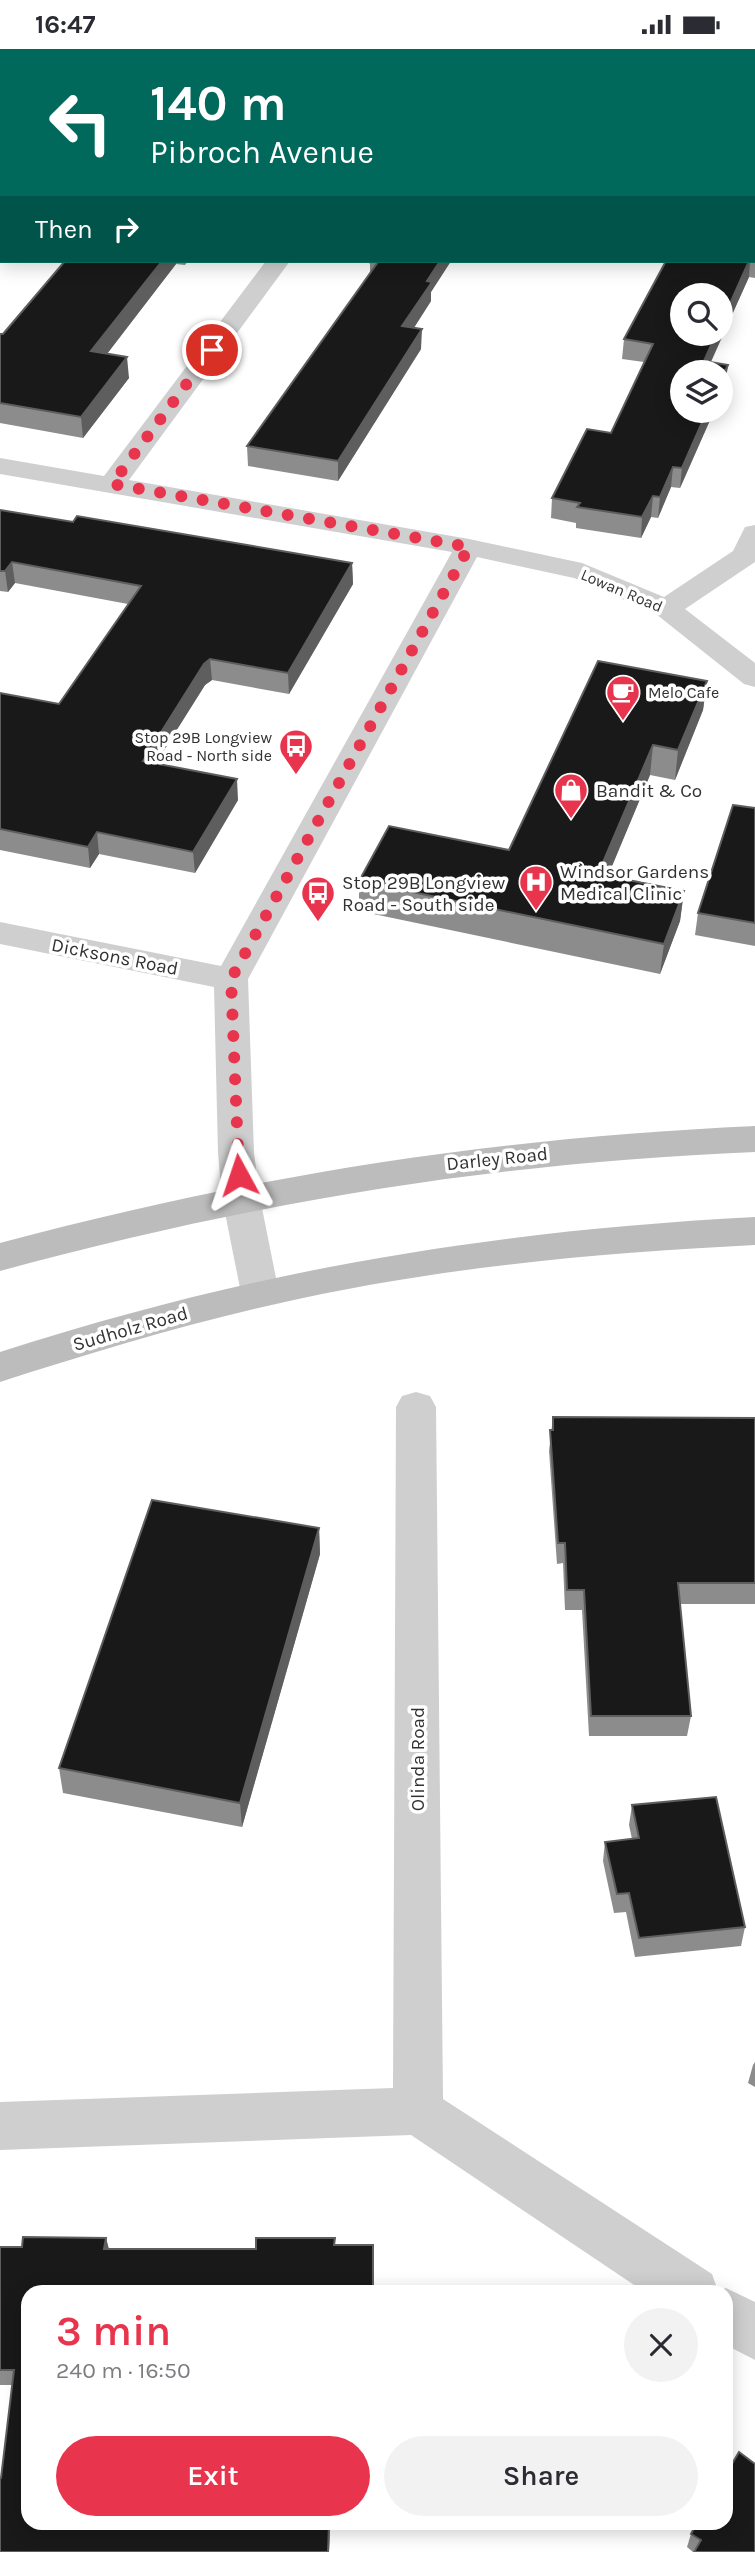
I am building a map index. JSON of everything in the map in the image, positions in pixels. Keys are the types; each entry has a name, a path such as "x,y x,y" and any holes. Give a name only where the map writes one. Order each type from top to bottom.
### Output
{"main road":[{"name":"Darley Road","path":"241,1198 376,1173 476,1159 590,1148 755,1139"},
{"path":"0,1257 144,1218 241,1198"},
{"path":"260,1293 387,1267 508,1249 680,1233 755,1231"},
{"name":"Sudholz Road","path":"0,1367 120,1329 260,1293"}],"street":[{"path":"112,484 277,263"},
{"name":"Lowan Road","path":"0,466 469,547 582,571 666,607 755,677"},
{"path":"666,607 745,556 755,533"},
{"path":"260,1293 241,1198 235,1139 231,979 469,547"},
{"name":"Dicksons Road","path":"0,933 231,979"},
{"name":"Olinda Road","path":"416,1407 418,2111"},
{"path":"0,2126 418,2111 681,2285"},
{"path":"733,2319 755,2333"}],"building":[{"path":"63,263 160,263 91,351 127,357 81,417 0,403 0,334 3,334"},
{"path":"377,263 439,263 427,281 432,282 402,326 422,329 338,461 247,446"},
{"path":"665,263 748,263 733,297 733,283 670,283 670,346 711,346 704,360 670,360 670,423 702,423 682,468 673,467 660,497 653,496 642,517 577,507 580,503 552,498 587,429 611,433 653,344 624,339"},
{"path":"0,510 73,522 77,516 352,563 288,673 210,659 204,664 143,761 237,779 193,852 97,832 88,847 0,829 0,693 59,704 141,586 12,562 5,571 0,571"},
{"path":"598,661 707,681 678,750 653,745 598,874 684,891 664,944 359,881 389,826 509,850"},
{"path":"733,805 755,808 755,923 698,913"},
{"path":"553,1417 755,1418 755,1583 678,1583 691,1716 591,1716 584,1590 567,1590 565,1543 558,1543 550,1430 553,1430"},
{"path":"152,1500 319,1528 240,1803 59,1768"},
{"path":"716,1797 745,1927 639,1938 629,1893 617,1894 605,1842 639,1838 632,1805"},
{"path":"23,2237 106,2238 104,2249 256,2249 256,2238 335,2238 334,2245 373,2245 373,2285 21,2285 21,2530 329,2530 328,2552 0,2552 0,2478 14,2370 0,2370 0,2247 22,2247"},
{"path":"739,2452 755,2464 755,2552 694,2552 701,2540 691,2534 693,2530 733,2530 733,2462"}],"place":[{"name":"Melo Cafe","path":"623,722"},
{"name":"Stop 29B Longview Road - North side","path":"296,776"},
{"name":"Bandit & Co","path":"571,820"},
{"name":"Windsor Gardens Medical Clinic","path":"536,912"},
{"name":"Stop 29B Longview Road - South side","path":"318,923"}],"route":[{"path":"212,350 112,484 469,547 231,979 230,1026 239,1175"}]}
